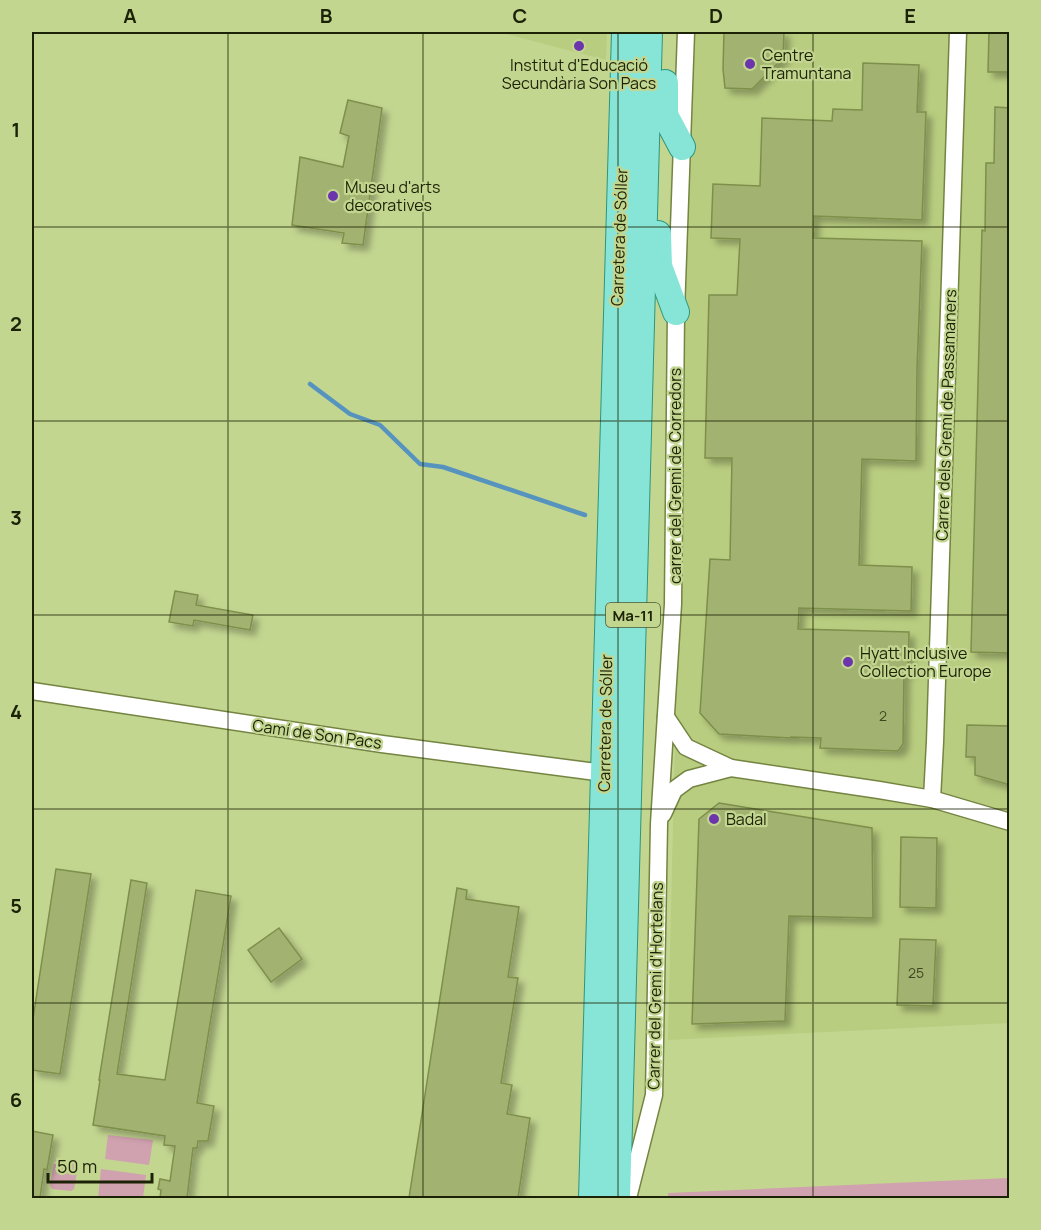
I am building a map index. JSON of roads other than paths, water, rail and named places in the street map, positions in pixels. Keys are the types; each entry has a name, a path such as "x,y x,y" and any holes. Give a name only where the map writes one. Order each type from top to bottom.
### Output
{"main road":[{"name":"Carretera de Sóller","path":"592,1198 625,32"},
{"name":"Carretera de Sóller","path":"617,1198 650,32"},
{"path":"666,32 665,116 682,147"},
{"path":"647,124 656,150 659,266 676,312"}],"street":[{"name":"carrer del Gremi de Corredors","path":"662,770 674,604 676,312 686,32"},
{"name":"Carrer dels Gremi de Passamaners","path":"932,799 957,32"},
{"name":"Camí de Son Pacs","path":"32,691 371,742 604,773"},
{"path":"666,717 686,747 732,768 932,799 1010,822"},
{"path":"659,824 674,790 689,779 732,768"},
{"name":"Carrer del Gremi d'Hortelans","path":"628,1198 654,1095 662,770"}],"waterway":[{"path":"310,384 350,414 380,425 420,464 443,467 585,515"}],"place":[{"name":"Institut d'Educació Secundària Son Pacs","path":"579,46"},
{"name":"Centre Tramuntana","path":"750,64"},
{"name":"Museu d'arts decoratives","path":"333,196"},
{"name":"Hyatt Inclusive Collection Europe","path":"848,662"},
{"name":"Badal","path":"714,819"}]}
